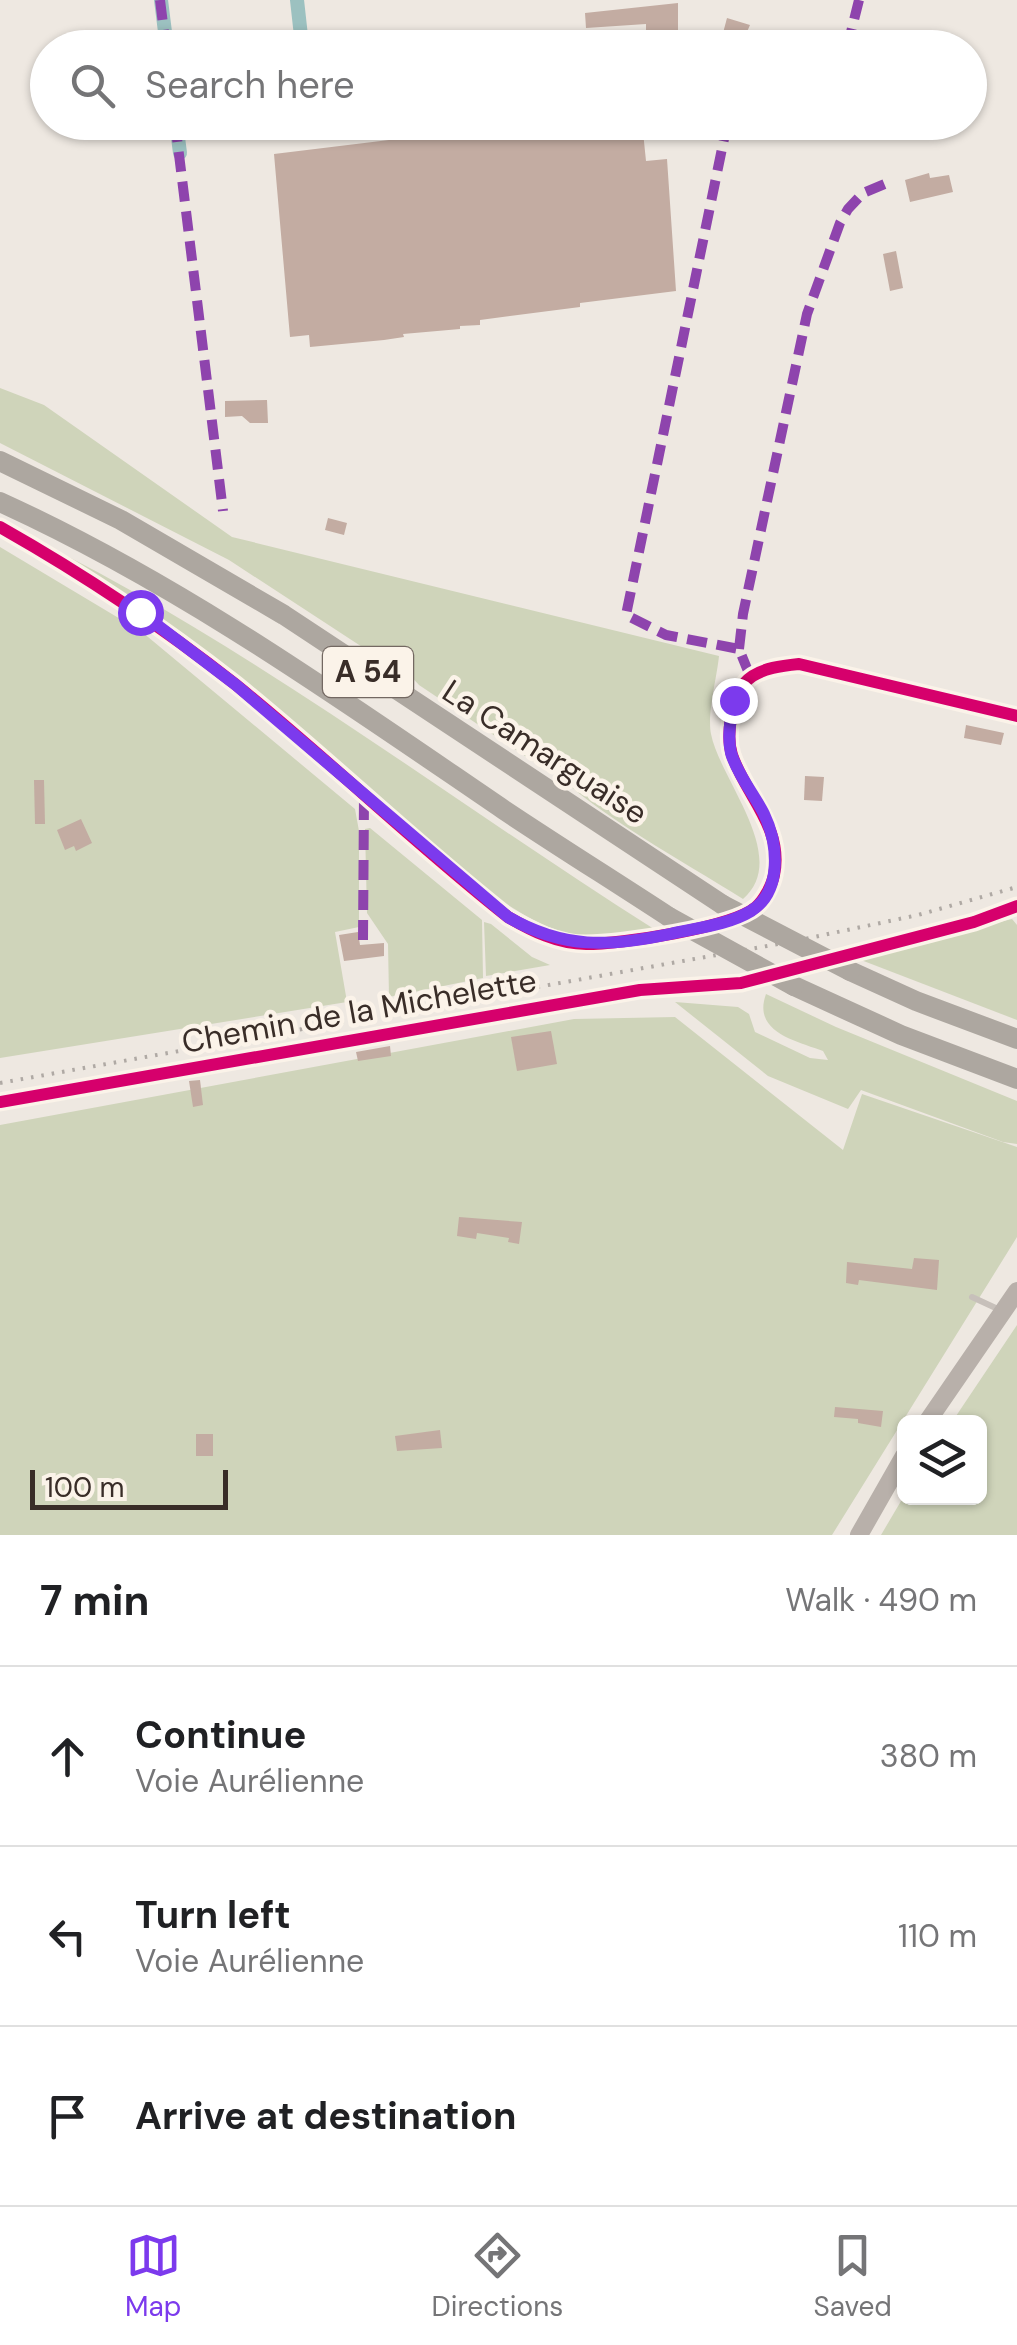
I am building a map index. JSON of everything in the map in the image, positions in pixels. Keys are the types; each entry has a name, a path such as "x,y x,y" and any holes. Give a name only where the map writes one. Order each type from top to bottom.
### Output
{"highway":[{"name":"La Camarguaise","path":"0,461 121,520 284,616 724,905 850,972 1017,1039"},
{"name":"La Camarguaise","path":"0,502 124,564 262,646 669,917 794,986 901,1035 1017,1079"}],"street":[{"path":"0,526 140,612 236,685 508,917 556,940 585,944 656,937 737,918 764,898 774,877 776,853 766,817 732,755 729,735 734,700 750,676 770,667 799,664 1017,716"},
{"name":"Chemin de la Michelette","path":"0,1102 640,990 741,983 974,922 1017,906"},
{"path":"1001,1311 1017,1278"},
{"path":"932,1415 1017,1291"},
{"path":"859,1535 897,1468"}],"lane":[{"path":"972,1297 1001,1311"}],"green space":[{"path":"0,388 44,405 232,537 719,656 711,734 756,841 760,862 756,882 743,899 617,821 549,768 543,768 419,685 405,670 402,673 229,560 0,443"},
{"path":"0,523 86,566 253,663 654,929 606,935 570,934 517,911 232,679"},
{"path":"0,547 142,632 355,809 359,831 359,927 335,932 347,1002 0,1058"},
{"path":"370,828 482,920 483,978 389,997 388,944 367,913 365,829"},
{"path":"1012,919 1017,925 1017,1020 859,956"},
{"path":"484,922 532,957 550,965 486,976"},
{"path":"766,994 1017,1101 1017,1144 861,1090 848,1109 768,1076 675,1002 738,1007 749,1014 755,1032 810,1058 828,1060 823,1051 789,1039 771,1026 763,1007"},
{"path":"675,1017 843,1150 862,1094 1017,1147 1017,1237 906,1415 897,1415 897,1430 832,1535 0,1535 0,1125 574,1019"},
{"path":"1017,1325 1017,1535 881,1535 899,1505 987,1505 987,1415 957,1415"}],"building":[{"path":"678,3 678,30 646,30 646,24 586,28 585,13"},
{"path":"727,18 750,25 748,30 724,30"},
{"path":"389,140 644,140 646,161 667,159 676,291 480,320 480,325 460,329 310,347 309,335 290,337 274,154"},
{"path":"929,173 930,178 949,175 953,192 910,202 905,180"},
{"path":"896,251 903,288 890,291 883,254"},
{"path":"267,400 268,423 250,423 242,416 225,417 225,401"},
{"path":"328,518 347,523 344,535 325,530"},
{"path":"966,725 1004,733 1001,745 964,738"},
{"path":"805,776 824,777 822,801 804,800"},
{"path":"34,780 44,780 45,824 35,824"},
{"path":"81,819 92,843 76,851 74,846 65,850 57,830"},
{"path":"358,932 360,945 384,943 384,956 344,961 339,935"},
{"path":"551,1031 557,1064 517,1071 511,1037"},
{"path":"390,1046 391,1056 358,1061 356,1052"},
{"path":"200,1080 203,1105 193,1107 189,1081"},
{"path":"459,1217 522,1222 519,1244 508,1242 509,1238 477,1233 476,1239 457,1236"},
{"path":"914,1258 939,1260 937,1290 859,1280 858,1285 846,1283 847,1262 912,1269"},
{"path":"835,1407 883,1411 881,1427 858,1423 858,1419 834,1417"},
{"path":"440,1430 442,1448 397,1451 395,1436"},
{"path":"196,1434 213,1434 213,1456 196,1456"}],"waterway":[{"path":"161,0 165,30"},
{"path":"297,0 300,30"},
{"path":"178,140 180,153"}],"railway":[{"path":"0,1083 795,941 918,915 1017,887"}],"marked path":[{"path":"160,0 164,30"},
{"path":"852,30 859,0"},
{"path":"177,140 223,511"},
{"path":"724,140 626,615 666,635 739,649 750,676"},
{"path":"739,649 743,614 807,314 848,209 863,193 887,183"},
{"path":"363,940 364,796"}],"cycle path":[{"path":"0,527 120,601 207,662 508,917 565,942 602,943 674,933 743,915 762,900 774,875 774,842 738,770 729,736 739,692 762,671 799,664 1017,716"},
{"path":"0,1102 640,990 741,983 974,922 1017,906"}],"route":[{"path":"140,612 236,685 468,886 508,917 556,940 585,944 656,937 737,918 764,898 774,877 776,853 766,817 732,755 729,735 734,700"}]}
